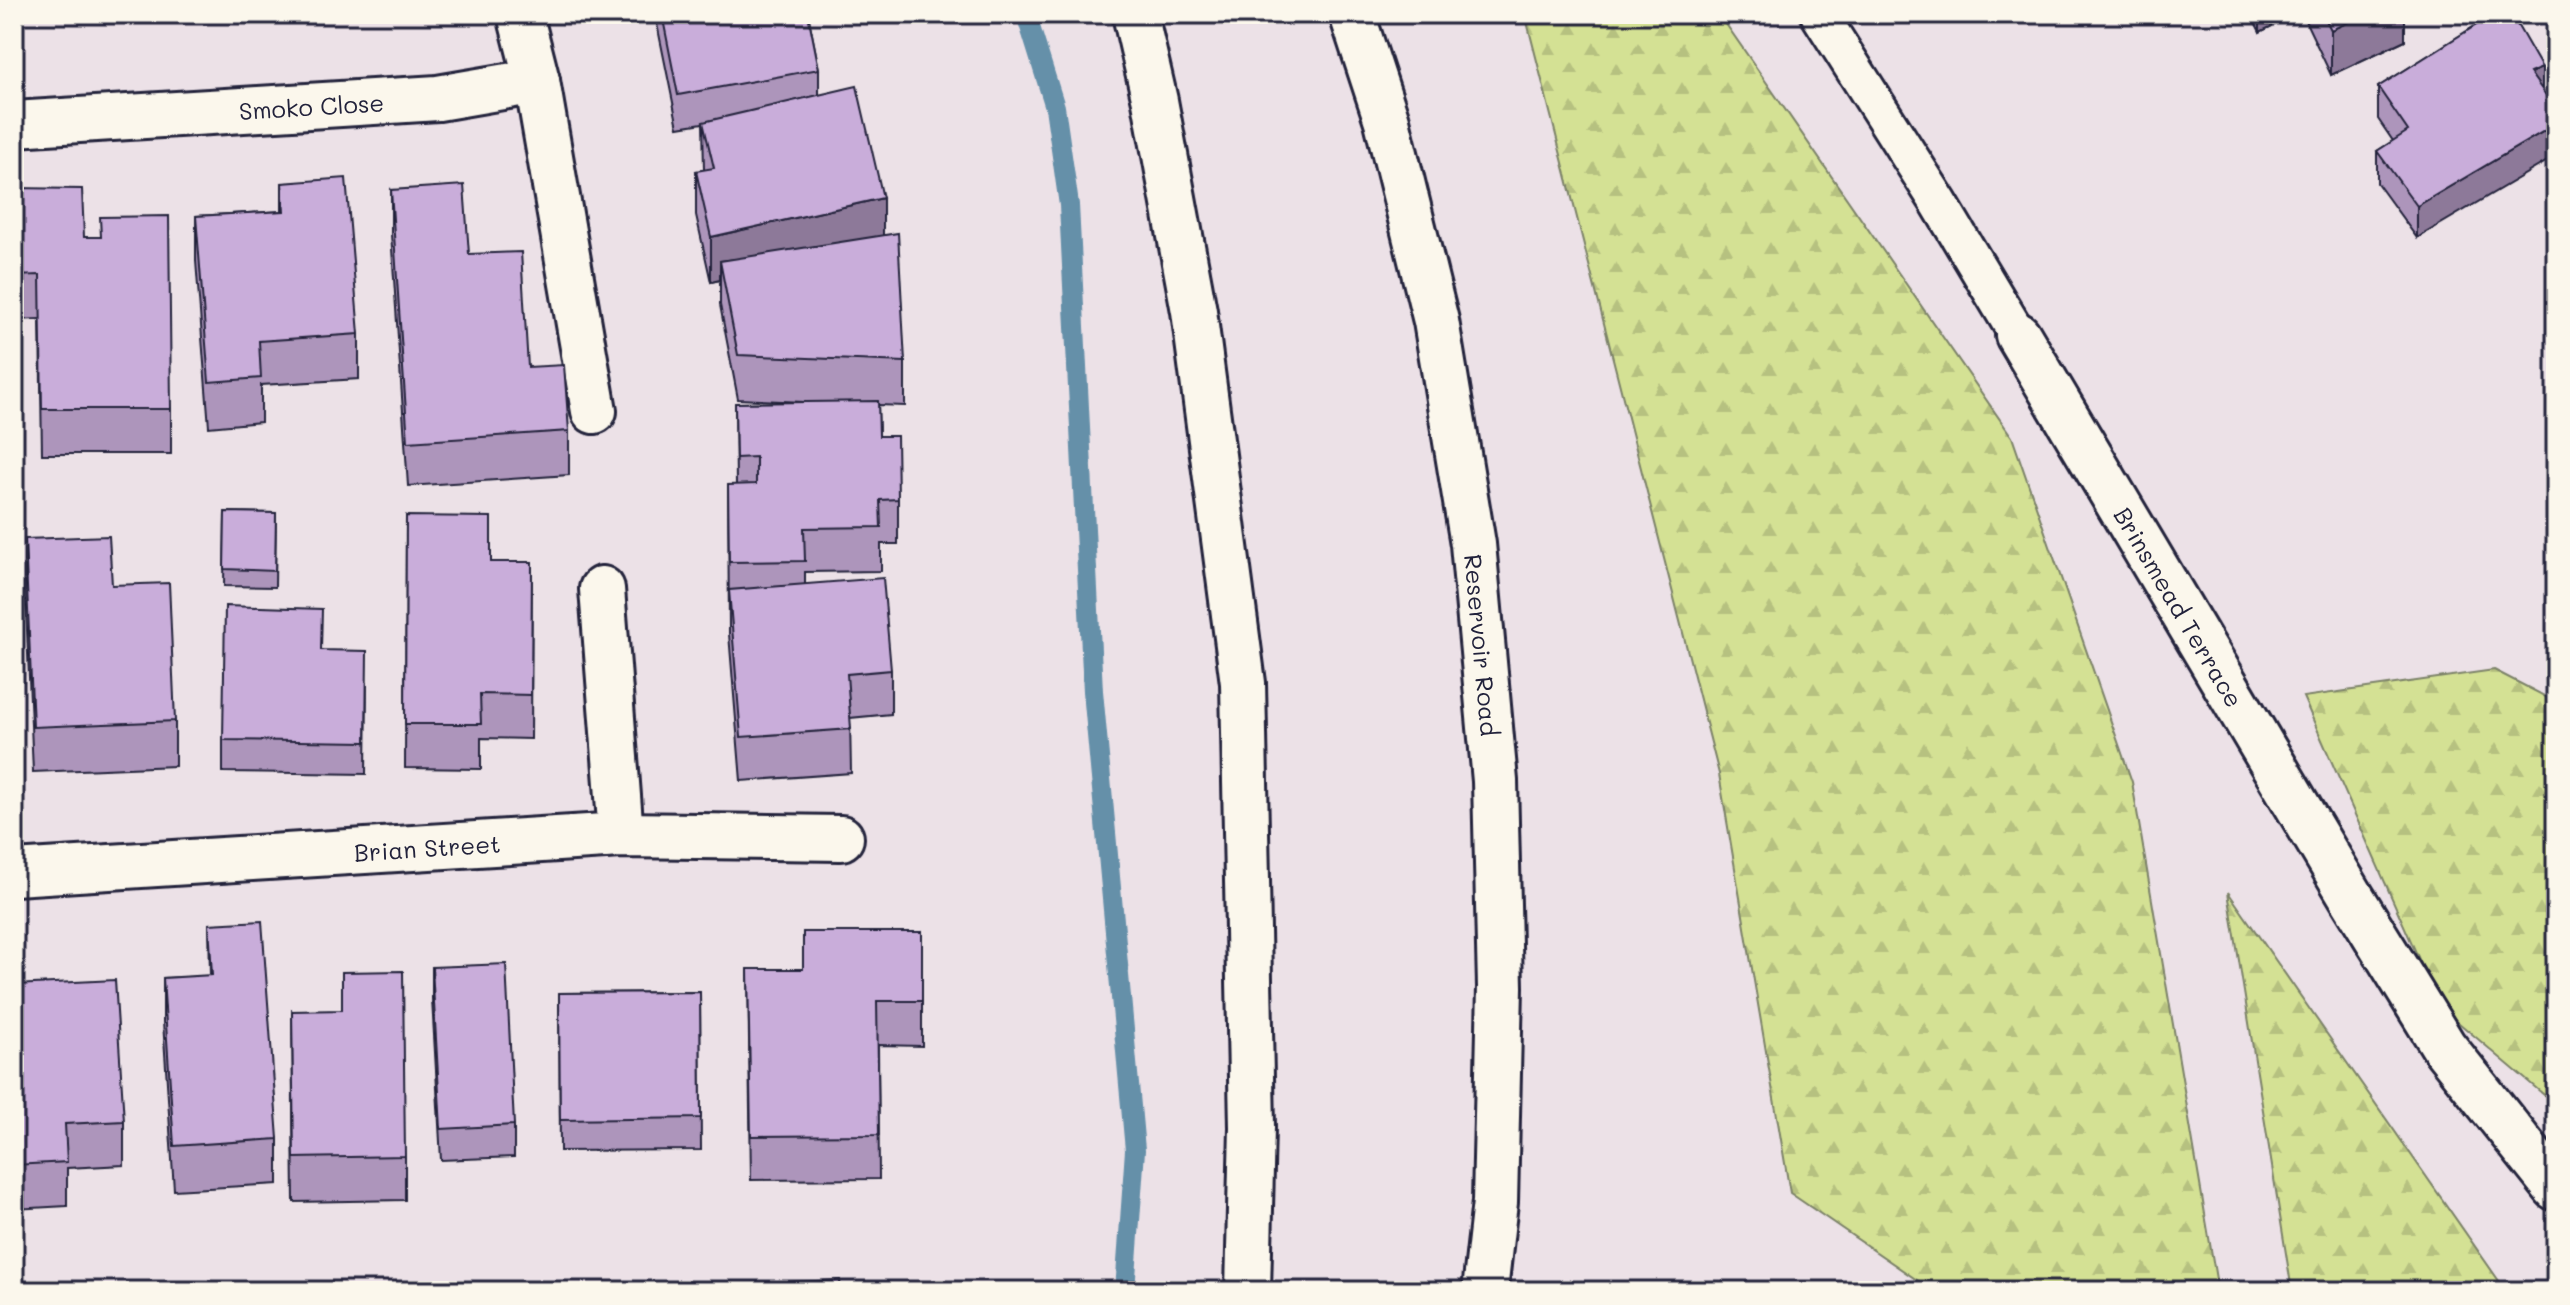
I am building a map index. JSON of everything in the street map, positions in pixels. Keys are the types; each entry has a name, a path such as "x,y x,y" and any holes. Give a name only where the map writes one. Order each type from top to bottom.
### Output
{"street":[{"path":"520,14 537,81 594,411"},
{"path":"1135,14 1155,101 1194,311 1243,683 1252,1127 1248,1291"},
{"name":"Reservoir Road","path":"1352,14 1387,121 1436,321 1473,544 1495,781 1500,987 1495,1202 1485,1291"},
{"name":"Smoko Close","path":"14,124 438,98 537,81"},
{"name":"Brinsmead Terrace","path":"2018,335 2444,1047 2556,1188"},
{"path":"602,589 621,835"},
{"name":"Brian Street","path":"14,873 621,835 841,838"}],"lane":[{"name":"Brinsmead Terrace","path":"1819,14 1939,203 2018,335"}],"green space":[{"path":"1525,14 1719,14 2012,437 2132,782 2218,1291 1933,1291 1790,1193 1719,774"},
{"path":"2494,670 2556,702 2556,1105 2440,1007 2303,697"},
{"path":"2228,892 2506,1291 2292,1291"}],"building":[{"path":"662,14 808,14 819,69 678,95"},
{"path":"2323,14 2366,14 2331,30"},
{"path":"2494,14 2511,14 2542,68 2530,73 2556,109 2556,124 2417,206 2377,151 2408,131 2378,87"},
{"path":"857,86 883,198 711,237 696,171 714,168 703,122"},
{"path":"346,178 359,334 259,341 261,378 209,382 196,216 284,211 282,183"},
{"path":"464,185 469,254 521,252 528,367 564,365 569,431 408,442 391,190"},
{"path":"14,188 82,189 84,237 101,237 100,217 169,216 171,409 42,409 40,275 14,276"},
{"path":"898,233 905,362 738,355 720,261"},
{"path":"878,401 879,436 897,436 898,499 880,500 881,527 804,528 805,561 729,562 728,485 756,484 756,457 736,458 735,403"},
{"path":"225,512 276,513 275,571 224,569"},
{"path":"406,516 491,517 491,562 532,562 531,695 480,694 481,724 405,724"},
{"path":"109,536 112,585 169,583 175,721 33,727 25,539"},
{"path":"883,578 891,670 847,674 851,729 741,737 729,590"},
{"path":"225,606 322,609 321,650 367,651 366,742 223,740"},
{"path":"262,921 278,1139 174,1146 163,978 212,975 209,924"},
{"path":"803,932 922,932 922,1001 877,1001 879,1135 751,1136 748,969 803,969"},
{"path":"506,964 514,1125 441,1129 432,967"},
{"path":"403,971 405,1156 294,1158 292,1011 342,1010 342,972"},
{"path":"115,980 124,1121 65,1124 67,1162 14,1165 14,985"},
{"path":"700,992 701,1118 560,1120 559,993"},
{"path":"840,1280 841,1291 689,1291 689,1286"}],"waterway":[{"path":"1026,14 1055,107 1069,205 1093,691 1135,1150 1125,1291"}]}
